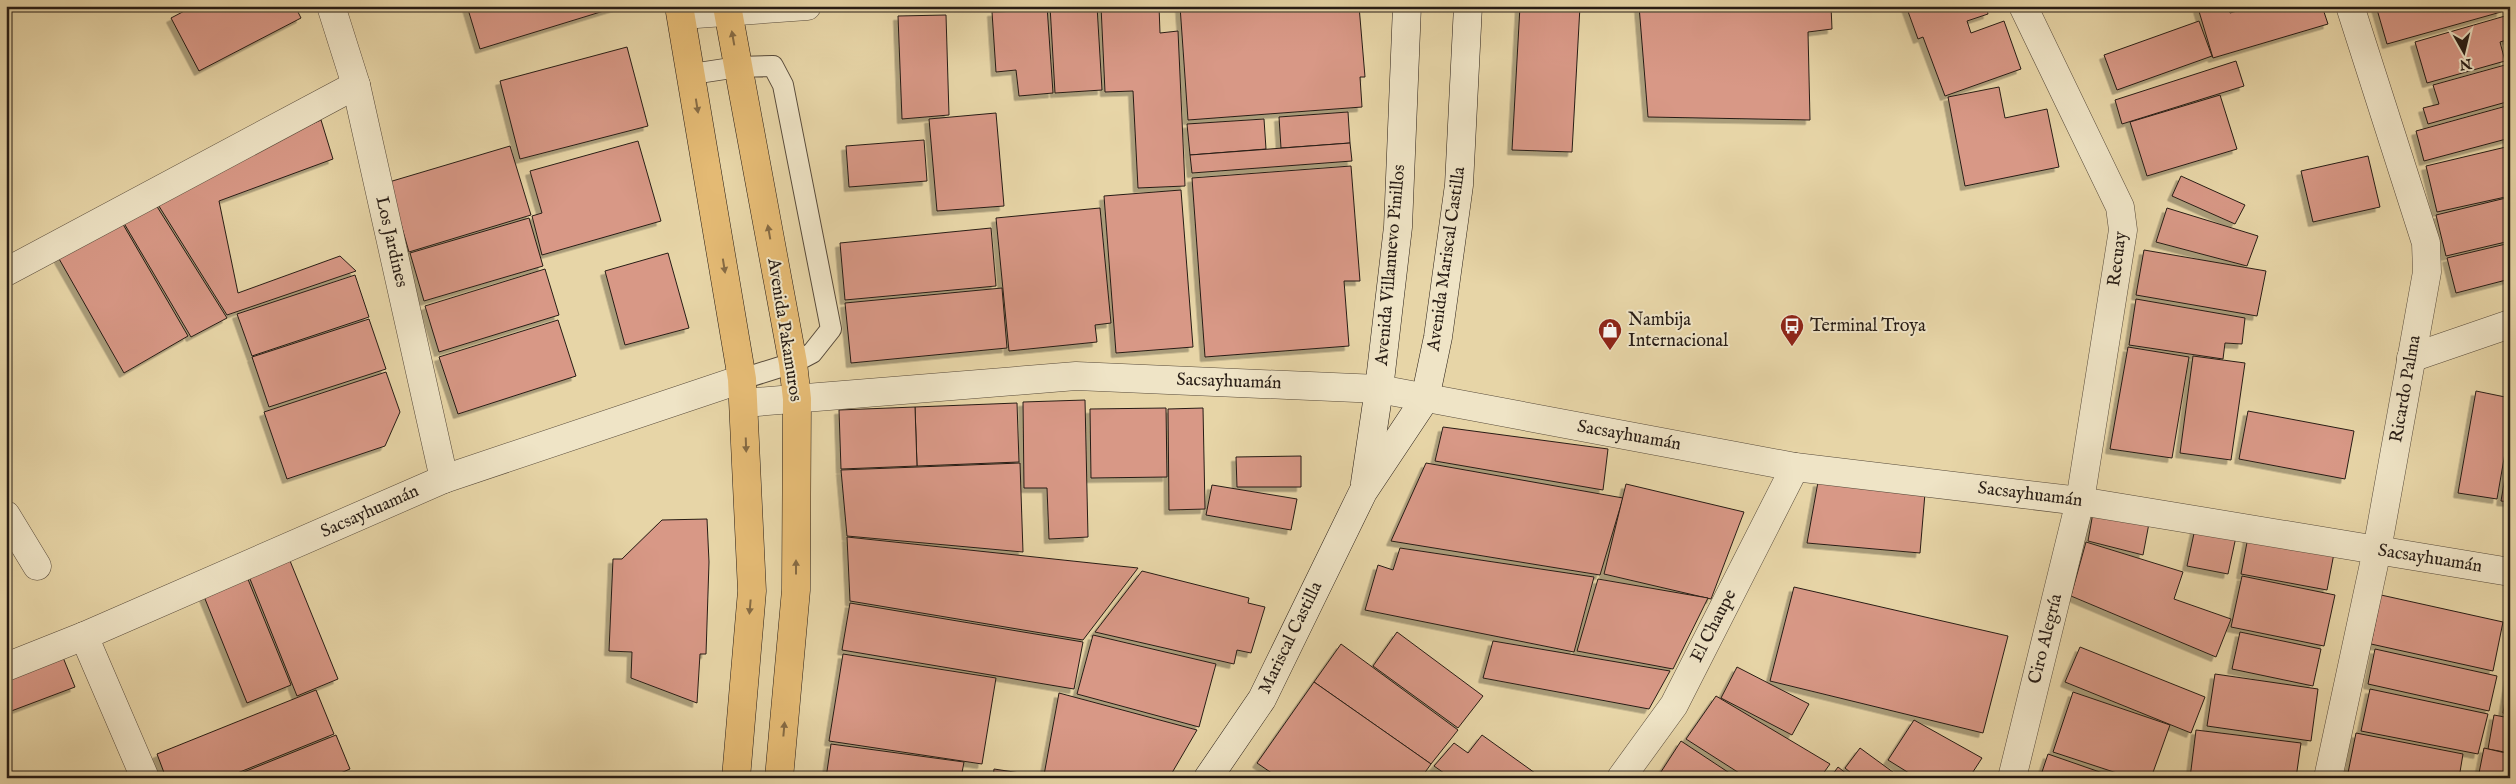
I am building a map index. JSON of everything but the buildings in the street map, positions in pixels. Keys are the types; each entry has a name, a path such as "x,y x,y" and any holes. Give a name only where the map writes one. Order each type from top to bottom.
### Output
{"highway":[{"name":"Avenida Pakamuros","path":"727,9 793,363 797,399 796,590 779,778"},
{"path":"681,11 743,391 752,591 736,778"}],"street":[{"name":"Los Jardines","path":"331,6 356,84 444,479"},
{"path":"681,11 806,6"},
{"name":"Avenida Villanuevo Pinillos","path":"1363,492 1379,389 1398,227 1407,6"},
{"name":"Avenida Mariscal Castilla","path":"1363,492 1425,399 1438,337 1459,185 1468,6"},
{"name":"Recuay","path":"2023,6 2120,207 2123,230 2080,501"},
{"name":"Ricardo Palma","path":"2328,778 2376,550 2427,272 2426,244 2350,6"},
{"path":"6,272 356,84"},
{"path":"2411,358 2510,324"},
{"name":"Sacsayhuamán","path":"6,667 84,636 444,479 743,391 797,399 1076,376 1379,389 1795,467 2080,501 2510,572"},
{"name":"El Chaupe","path":"1621,778 1674,705 1795,467"},
{"name":"Mariscal Castilla","path":"1208,778 1262,699 1363,492"},
{"name":"Ciro Alegría","path":"2012,778 2080,501"},
{"path":"6,515 37,566"},
{"path":"84,636 145,778"}],"lane":[{"path":"692,74 738,67 773,66 783,86 831,329 812,353 743,391"}],"place":[{"name":"Terminal Troya","path":"1792,347"},
{"name":"Nambija Internacional","path":"1610,351"}]}
